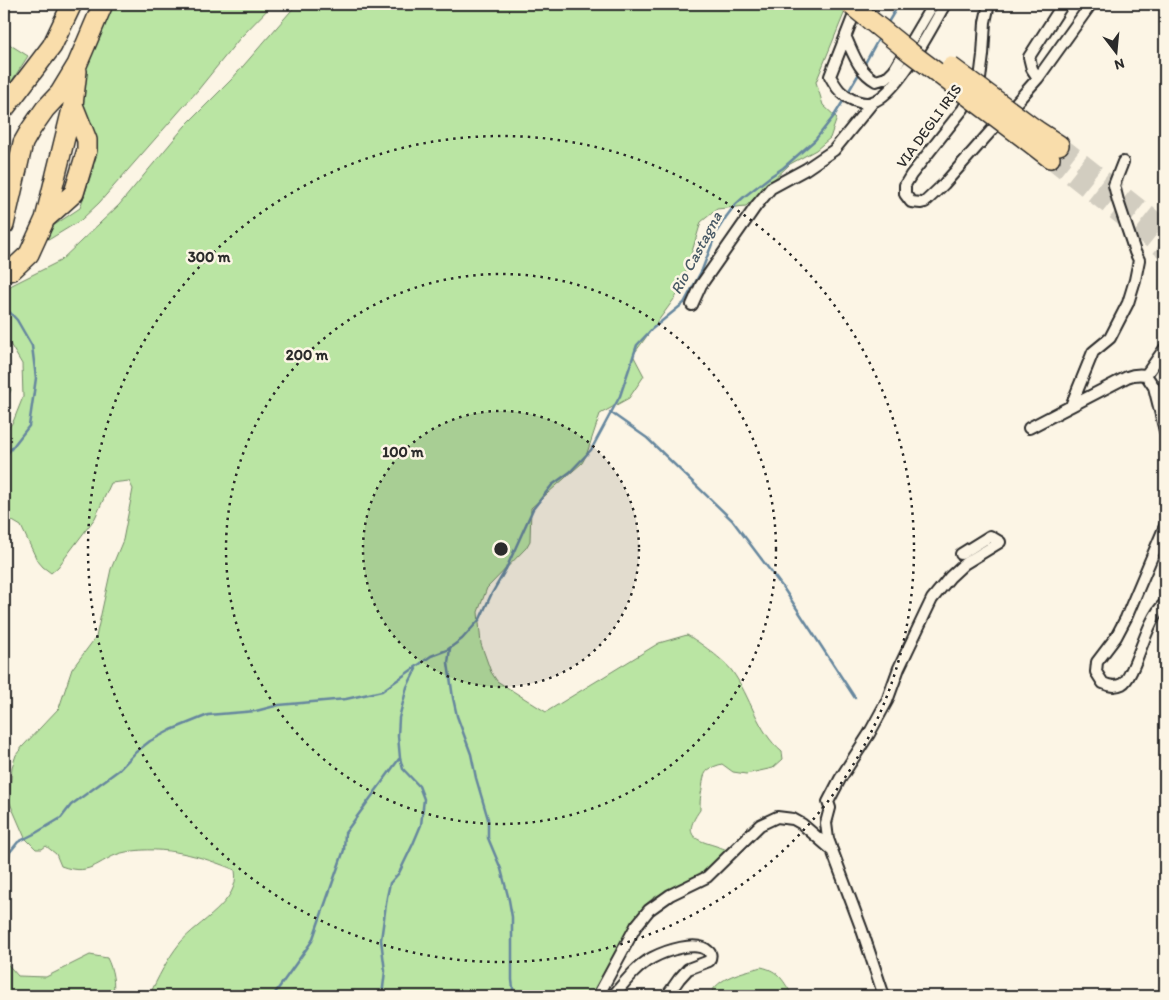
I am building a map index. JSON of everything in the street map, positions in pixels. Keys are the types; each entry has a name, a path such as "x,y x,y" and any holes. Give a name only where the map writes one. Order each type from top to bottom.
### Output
{"highway":[{"path":"4,109 52,46 72,4"},
{"path":"4,225 23,143 45,109 60,93 77,64 103,4"},
{"path":"850,4 911,53 1055,152"},
{"path":"869,4 1032,136"},
{"path":"4,272 12,270 29,254 45,219 73,105 77,64"}],"street":[{"path":"858,4 830,76 836,88 846,97 863,104 874,102"},
{"path":"846,38 860,69 867,77 876,81 886,78 894,70 933,4"},
{"path":"692,305 701,285 756,206 771,188 806,169 834,150 874,102 883,96 910,64 945,4"},
{"name":"VIA DEGLI IRIS","path":"989,4 985,22 980,79 963,109 911,174 904,190 911,202 921,203 929,199 944,184 1038,78 1091,4"},
{"path":"1038,78 1032,69 1030,58 1064,4"},
{"path":"1071,406 1093,352 1110,338 1128,303 1136,280 1139,260 1120,209 1114,185 1123,162"},
{"path":"1146,375 1163,350"},
{"path":"1029,428 1133,374 1146,375"},
{"path":"1146,375 1154,387 1165,431"},
{"path":"1165,526 1116,637 1095,667 1098,677 1107,685 1117,685 1126,680 1147,629 1165,603"},
{"path":"884,996 828,839 826,823 830,808 828,802 887,701 899,668 932,599 950,577 964,564 1000,542 990,536 961,554"},
{"path":"598,996 636,926 649,910 670,895 707,877 760,825 777,817 794,819 810,830 832,850"},
{"path":"613,996 651,958 697,945 708,950 711,954 709,961 688,969 678,979 667,996"}],"green space":[{"path":"113,4 273,4 240,38 198,90 99,203 81,220 50,239 42,238 50,228 80,208 93,169 96,146 89,122 79,101 87,66"},
{"path":"297,4 848,4 816,82 823,105 837,118 830,138 816,150 790,164 746,206 717,209 701,222 680,291 633,355 644,376 629,398 600,414 582,463 531,508 530,541 526,548 487,588 478,612 481,644 491,672 497,681 546,712 659,643 687,635 711,651 732,671 766,734 782,752 783,759 773,768 746,774 733,772 722,764 707,771 700,798 700,810 691,828 692,834 702,841 727,850 726,854 705,872 653,898 643,907 632,921 590,996 149,996 175,949 187,935 225,902 235,881 235,870 196,856 154,850 126,852 81,870 61,866 56,854 46,846 42,849 36,849 25,838 9,801 12,767 16,755 59,708 72,669 96,637 111,569 123,540 133,489 129,481 111,483 95,518 58,567 51,573 37,560 21,526 4,516 4,434 13,422 23,397 22,364 4,334 4,293 12,285 60,261 119,205 185,126 231,80"},
{"path":"4,41 28,56 4,93"},
{"path":"4,371 11,390 4,404"},
{"path":"90,955 107,958 113,977 113,996 4,996 4,960 18,976 46,977"},
{"path":"761,967 777,974 793,996 709,996 713,989 731,976"}],"waterway":[{"name":"Rio Castagna","path":"887,24 899,4"},
{"name":"Rio Castagna","path":"864,65 879,38"},
{"name":"Rio Castagna","path":"847,94 860,72"},
{"name":"Rio Castagna","path":"4,868 10,852 18,842 61,818 71,805 119,770 136,752 150,741 171,730 208,715 256,711 279,705 346,699 382,691 431,656 447,650 462,639 480,619 506,569 533,509 552,485 570,472 591,450 620,396 637,345 652,329 684,303 702,270 717,231 726,217 745,196 783,168 815,140 834,116 845,98"},
{"path":"4,306 17,320 32,346 36,378 29,426 4,458"},
{"path":"610,412 647,438 732,520 784,589 855,698"},
{"path":"450,648 448,663 457,716 471,754 488,819 488,838 501,869 509,900 512,917 512,980 514,996"},
{"path":"382,996 385,971 381,940 387,897 390,883 399,873 421,825 424,799 419,786 403,769 398,736 399,718 407,687 416,669"},
{"path":"273,996 312,941 344,850 345,833 399,759"}],"tunnel":[{"path":"1059,145 1165,229"},
{"path":"1050,158 1165,250"}]}
